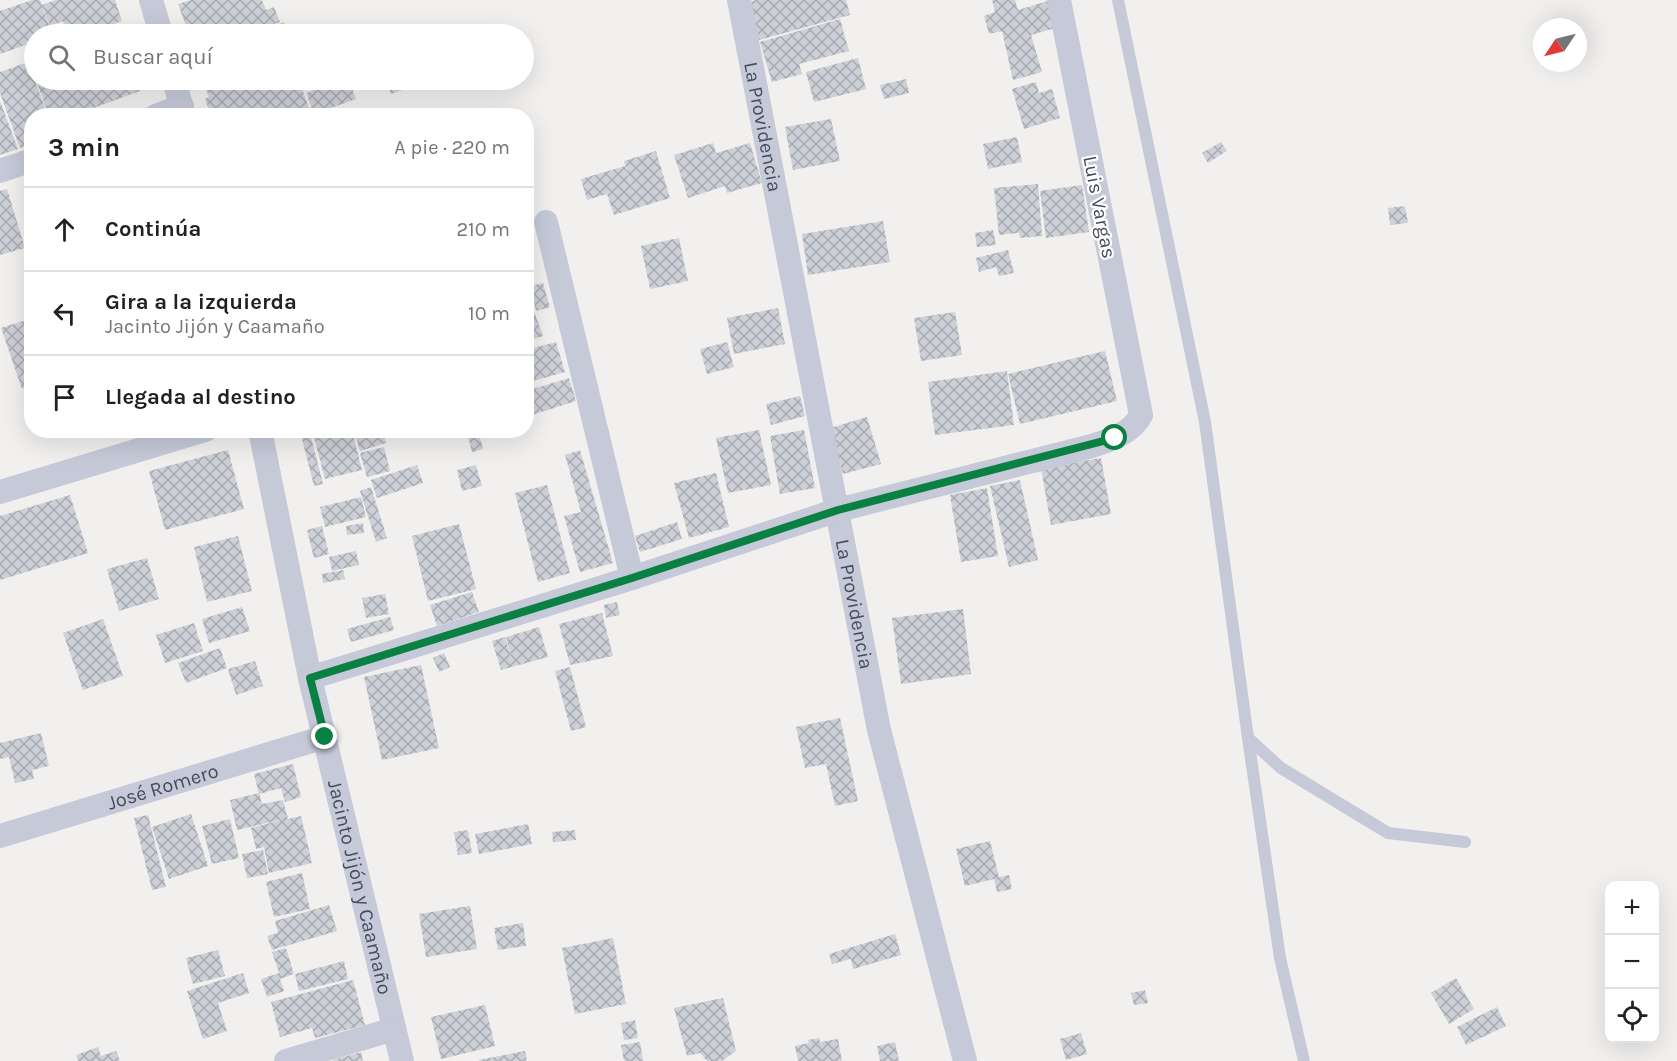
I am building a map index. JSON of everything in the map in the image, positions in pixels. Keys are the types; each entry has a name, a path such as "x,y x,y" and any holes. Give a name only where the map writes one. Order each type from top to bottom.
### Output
{"street":[{"path":"151,0 158,24"},
{"name":"La Providencia","path":"739,0 879,730 965,1061"},
{"name":"Luis Vargas","path":"838,510 1092,446 1115,438 1130,429 1142,415 1059,0"},
{"path":"177,90 182,108"},
{"path":"0,171 24,163"},
{"path":"546,222 632,578"},
{"path":"0,492 179,438"},
{"name":"Jacinto Jijón y Caamaño","path":"262,438 310,678 402,1061"},
{"path":"310,678 632,578 838,510"},
{"name":"José Romero","path":"0,836 325,737"},
{"path":"286,1061 394,1029"}],"lane":[{"path":"1118,0 1205,422 1280,958 1304,1061"},
{"path":"1248,738 1281,768 1388,833 1465,842"}],"building":[{"path":"32,0 40,0 48,24 24,24 24,46 0,54 0,11"},
{"path":"56,0 115,0 122,21 113,24 64,24 63,21 49,24 42,5"},
{"path":"191,0 262,0 266,10 274,7 280,22 274,24 185,24 178,4"},
{"path":"756,0 846,0 850,15 759,40 748,2"},
{"path":"992,0 1015,0 1018,10 1051,0 1059,27 1031,35 1042,72 1013,80 1002,31 989,34 984,16 995,12"},
{"path":"840,19 849,51 799,64 802,74 772,82 760,42"},
{"path":"858,58 866,89 814,102 806,72"},
{"path":"24,63 24,90 38,90 45,108 24,108 24,147 20,148 0,93 0,72"},
{"path":"906,79 909,93 884,99 880,85"},
{"path":"1036,82 1039,93 1052,89 1060,118 1024,129 1012,89"},
{"path":"40,90 140,91 93,108 46,108"},
{"path":"207,90 303,90 309,108 208,108 205,99 209,97"},
{"path":"315,90 353,90 356,99 331,108 312,108 306,93"},
{"path":"390,90 402,90 391,94"},
{"path":"0,101 18,149 0,155"},
{"path":"831,119 840,161 793,170 785,127"},
{"path":"1017,137 1022,162 988,169 983,144"},
{"path":"1221,142 1227,151 1208,163 1202,153"},
{"path":"713,143 716,153 750,143 762,183 727,193 725,186 688,198 674,155"},
{"path":"656,151 670,198 614,215 607,194 587,200 581,179 625,166 636,201 624,161"},
{"path":"1038,184 1042,236 1020,238 1019,233 999,235 994,188"},
{"path":"1082,185 1089,232 1046,238 1040,191"},
{"path":"7,189 24,248 0,255 0,191"},
{"path":"1405,206 1408,223 1390,225 1388,208"},
{"path":"883,221 890,262 808,275 802,234"},
{"path":"993,230 996,245 977,247 975,233"},
{"path":"679,238 688,281 650,289 641,246"},
{"path":"1008,250 1014,273 999,276 996,267 979,272 976,258"},
{"path":"543,283 550,307 536,311 534,285"},
{"path":"778,308 785,344 734,354 727,318"},
{"path":"534,311 543,336 534,339"},
{"path":"955,312 962,355 921,361 914,318"},
{"path":"24,321 24,388 22,389 1,328"},
{"path":"556,342 565,372 534,381 534,348"},
{"path":"727,342 734,367 707,374 700,349"},
{"path":"1105,351 1117,401 1020,424 1008,374"},
{"path":"1007,371 1014,425 935,435 928,382"},
{"path":"569,378 576,401 534,414 534,389"},
{"path":"800,396 805,416 771,425 766,404"},
{"path":"867,417 881,464 843,474 830,428"},
{"path":"759,430 771,485 728,493 716,438"},
{"path":"804,430 815,488 780,494 770,436"},
{"path":"302,438 311,438 323,484 314,486"},
{"path":"314,438 354,438 362,470 325,479"},
{"path":"356,438 384,438 386,443 360,451"},
{"path":"468,438 480,438 483,449 472,452"},
{"path":"384,447 390,471 367,477 360,453"},
{"path":"228,450 244,509 165,530 149,471"},
{"path":"580,450 613,563 580,572 564,516 581,512 565,455"},
{"path":"1101,458 1111,514 1051,525 1041,468"},
{"path":"417,465 423,483 377,498 371,480"},
{"path":"476,465 482,486 462,491 457,470"},
{"path":"716,473 729,527 689,538 674,483"},
{"path":"1020,480 1038,560 1009,567 990,486"},
{"path":"547,485 570,573 538,582 515,493"},
{"path":"371,487 387,538 376,542 360,491"},
{"path":"987,488 998,556 961,562 950,495"},
{"path":"70,495 88,553 0,580 0,516"},
{"path":"361,497 366,517 325,527 320,507"},
{"path":"677,522 682,539 640,552 635,536"},
{"path":"363,523 364,533 347,535 346,526"},
{"path":"459,524 476,589 428,601 412,536"},
{"path":"322,526 329,554 314,558 307,530"},
{"path":"238,536 252,591 207,602 194,547"},
{"path":"356,551 359,565 332,571 329,557"},
{"path":"147,558 159,599 119,611 107,569"},
{"path":"343,570 345,579 323,583 322,574"},
{"path":"472,592 479,612 437,626 430,605"},
{"path":"385,594 389,614 366,618 362,598"},
{"path":"617,602 620,615 606,618 604,605"},
{"path":"242,607 250,631 209,643 202,619"},
{"path":"963,609 971,674 901,684 892,618"},
{"path":"602,613 613,656 570,665 559,624"},
{"path":"390,617 394,630 351,642 347,629"},
{"path":"103,619 123,676 83,690 63,633"},
{"path":"194,623 203,651 165,663 156,635"},
{"path":"539,627 548,657 501,670 492,641 505,637 513,663 506,637"},
{"path":"220,648 227,668 186,683 178,663"},
{"path":"444,653 450,667 439,672 433,658"},
{"path":"255,661 263,686 236,695 228,669"},
{"path":"421,665 439,748 382,760 364,677"},
{"path":"570,667 586,727 571,731 555,671"},
{"path":"840,718 858,801 835,806 826,764 805,768 796,727"},
{"path":"41,733 49,766 32,770 34,779 15,783 9,757 0,759 0,743"},
{"path":"293,764 301,797 285,802 281,788 259,794 254,774"},
{"path":"259,793 262,804 283,800 288,819 301,816 312,863 269,873 264,847 256,849 251,828 285,819 237,830 230,800"},
{"path":"191,814 208,866 169,879 152,827"},
{"path":"148,815 166,887 152,890 134,818"},
{"path":"230,819 239,858 212,864 202,826"},
{"path":"528,824 532,844 479,854 475,834"},
{"path":"468,830 472,853 458,855 454,832"},
{"path":"575,830 576,840 553,842 552,832"},
{"path":"990,841 999,877 1009,875 1012,889 997,892 994,879 965,886 956,849"},
{"path":"263,850 268,874 247,878 242,854"},
{"path":"302,873 310,909 274,917 266,882"},
{"path":"329,905 337,931 272,950 267,936 278,933 275,921"},
{"path":"470,906 477,949 426,957 419,914"},
{"path":"523,923 526,946 498,950 494,928"},
{"path":"895,934 901,955 853,969 851,959 832,964 829,954"},
{"path":"613,938 626,1004 575,1014 562,948"},
{"path":"286,948 294,974 280,979 284,991 267,997 261,979 279,973 272,952"},
{"path":"218,950 225,976 193,984 186,958"},
{"path":"344,961 348,979 299,991 295,974"},
{"path":"243,973 249,993 218,1003 227,1031 203,1039 187,991"},
{"path":"1456,978 1474,1009 1449,1024 1431,993"},
{"path":"353,980 365,1025 315,1038 312,1028 280,1037 271,1002"},
{"path":"1145,990 1148,1003 1134,1005 1131,993"},
{"path":"723,998 736,1051 722,1061 707,1061 700,1053 687,1056 674,1008"},
{"path":"485,1005 495,1046 441,1059 431,1017"},
{"path":"1497,1007 1506,1026 1466,1045 1457,1027"},
{"path":"635,1020 638,1038 624,1040 621,1023"},
{"path":"1081,1033 1087,1054 1066,1060 1060,1039"},
{"path":"819,1038 820,1042 838,1039 842,1061 798,1061 795,1046"},
{"path":"640,1042 643,1061 624,1061 621,1045"},
{"path":"895,1042 899,1061 880,1061 877,1046"},
{"path":"98,1047 101,1056 116,1051 120,1061 78,1061 76,1055"},
{"path":"525,1051 527,1061 479,1061 479,1060"},
{"path":"361,1052 363,1061 333,1061 333,1060"}],"route":[{"path":"325,737 310,678 632,578 838,510 1092,446 1115,438"}]}
